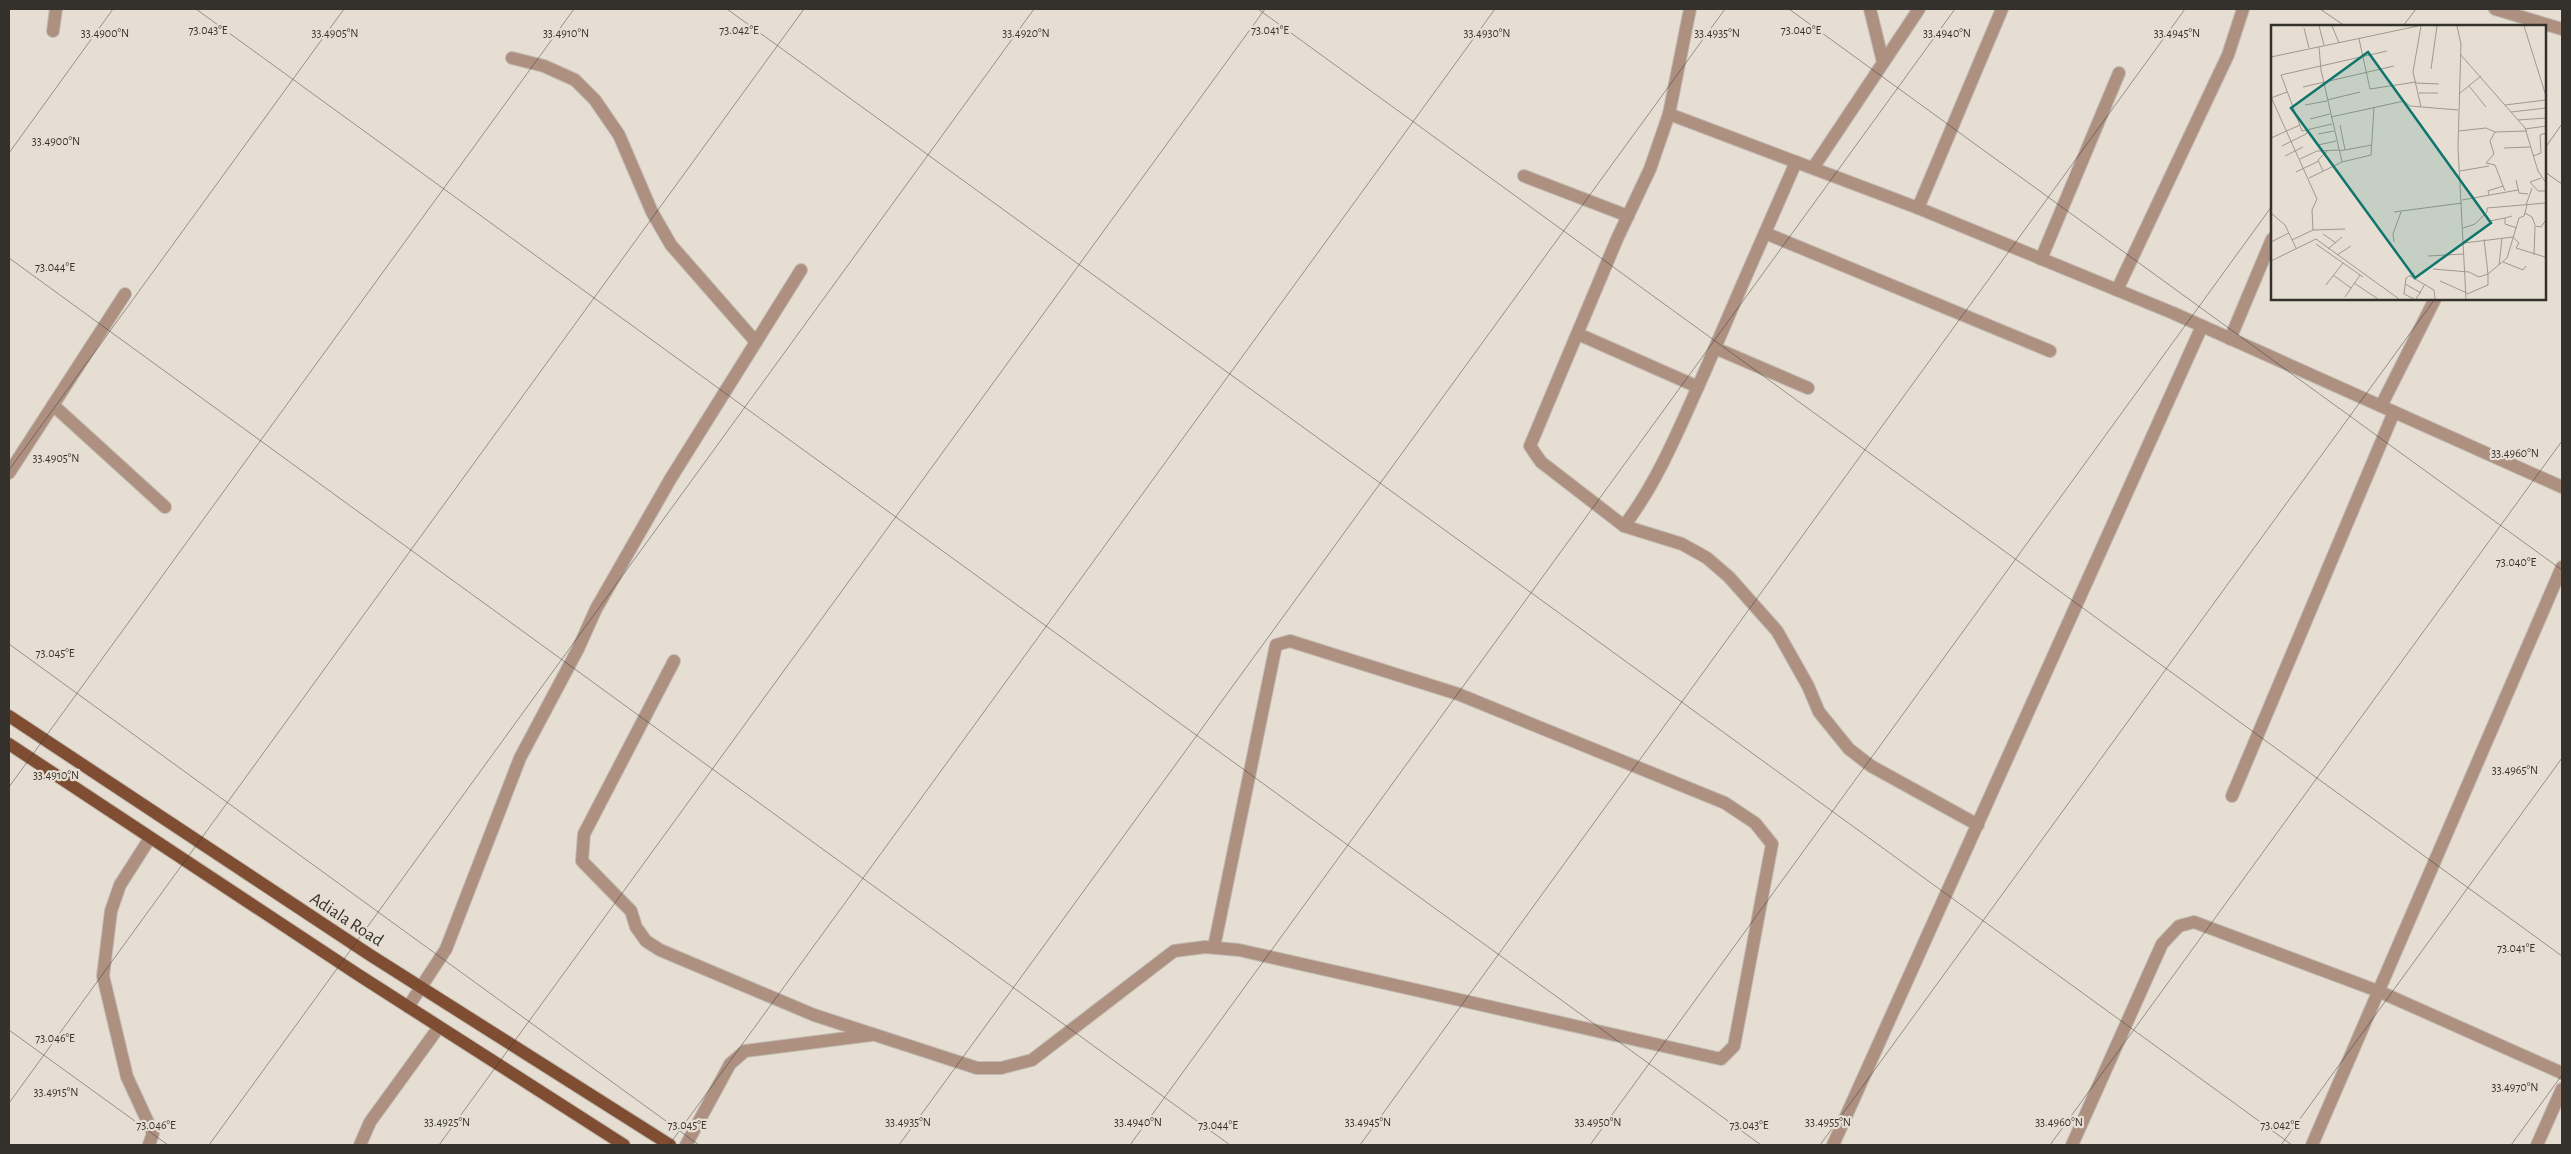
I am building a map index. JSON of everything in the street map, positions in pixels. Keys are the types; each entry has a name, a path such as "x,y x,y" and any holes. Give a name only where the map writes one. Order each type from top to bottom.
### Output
{"main road":[{"name":"Adiala Road","path":"9,716 421,987 670,1145"},
{"path":"9,744 408,1007 624,1145"}],"street":[{"path":"54,31 56,9"},
{"path":"1690,9 1669,114 1650,169 1628,216 1530,446 1541,462 1624,526 1682,544 1707,558 1729,577 1776,630 1808,686 1819,712 1849,748 1871,766 1978,825"},
{"path":"1870,9 1883,62"},
{"path":"1813,168 1919,9"},
{"path":"1918,208 2002,9"},
{"path":"2495,9 2562,28"},
{"path":"2117,290 2228,55 2239,12"},
{"path":"512,58 544,66 575,80 595,100 619,135 652,212 671,245 756,342"},
{"path":"2041,259 2119,73"},
{"path":"1669,114 1918,208 2117,290 2562,487"},
{"path":"1624,526 1640,506 1657,474 1715,348 1796,162"},
{"path":"1524,176 1628,216"},
{"path":"1765,233 2050,351"},
{"path":"2230,339 2271,242"},
{"path":"408,1007 446,949 520,758 578,649 596,609 671,478 801,270"},
{"path":"9,473 125,294"},
{"path":"2381,406 2434,300"},
{"path":"1833,1145 2202,326"},
{"path":"1578,334 1698,386"},
{"path":"1715,348 1808,388"},
{"path":"53,405 165,507"},
{"path":"2232,796 2394,412"},
{"path":"2312,1145 2562,567"},
{"path":"674,661 584,834 582,861 631,911 636,927 646,941 660,950 814,1015 977,1068 1001,1068 1032,1060 1174,951 1214,947 1239,950 1721,1059 1734,1046 1772,844 1755,823 1726,803 1458,694 1290,641 1276,645 1214,947"},
{"path":"149,1145 152,1133 127,1077 103,976 111,910 120,885 150,838"},
{"path":"2072,1145 2162,944 2178,926 2194,922 2378,991 2562,1073"},
{"path":"360,1145 370,1122 439,1027"},
{"path":"686,1145 730,1064 745,1051 876,1035"},
{"path":"2538,1145 2562,1089"}]}
